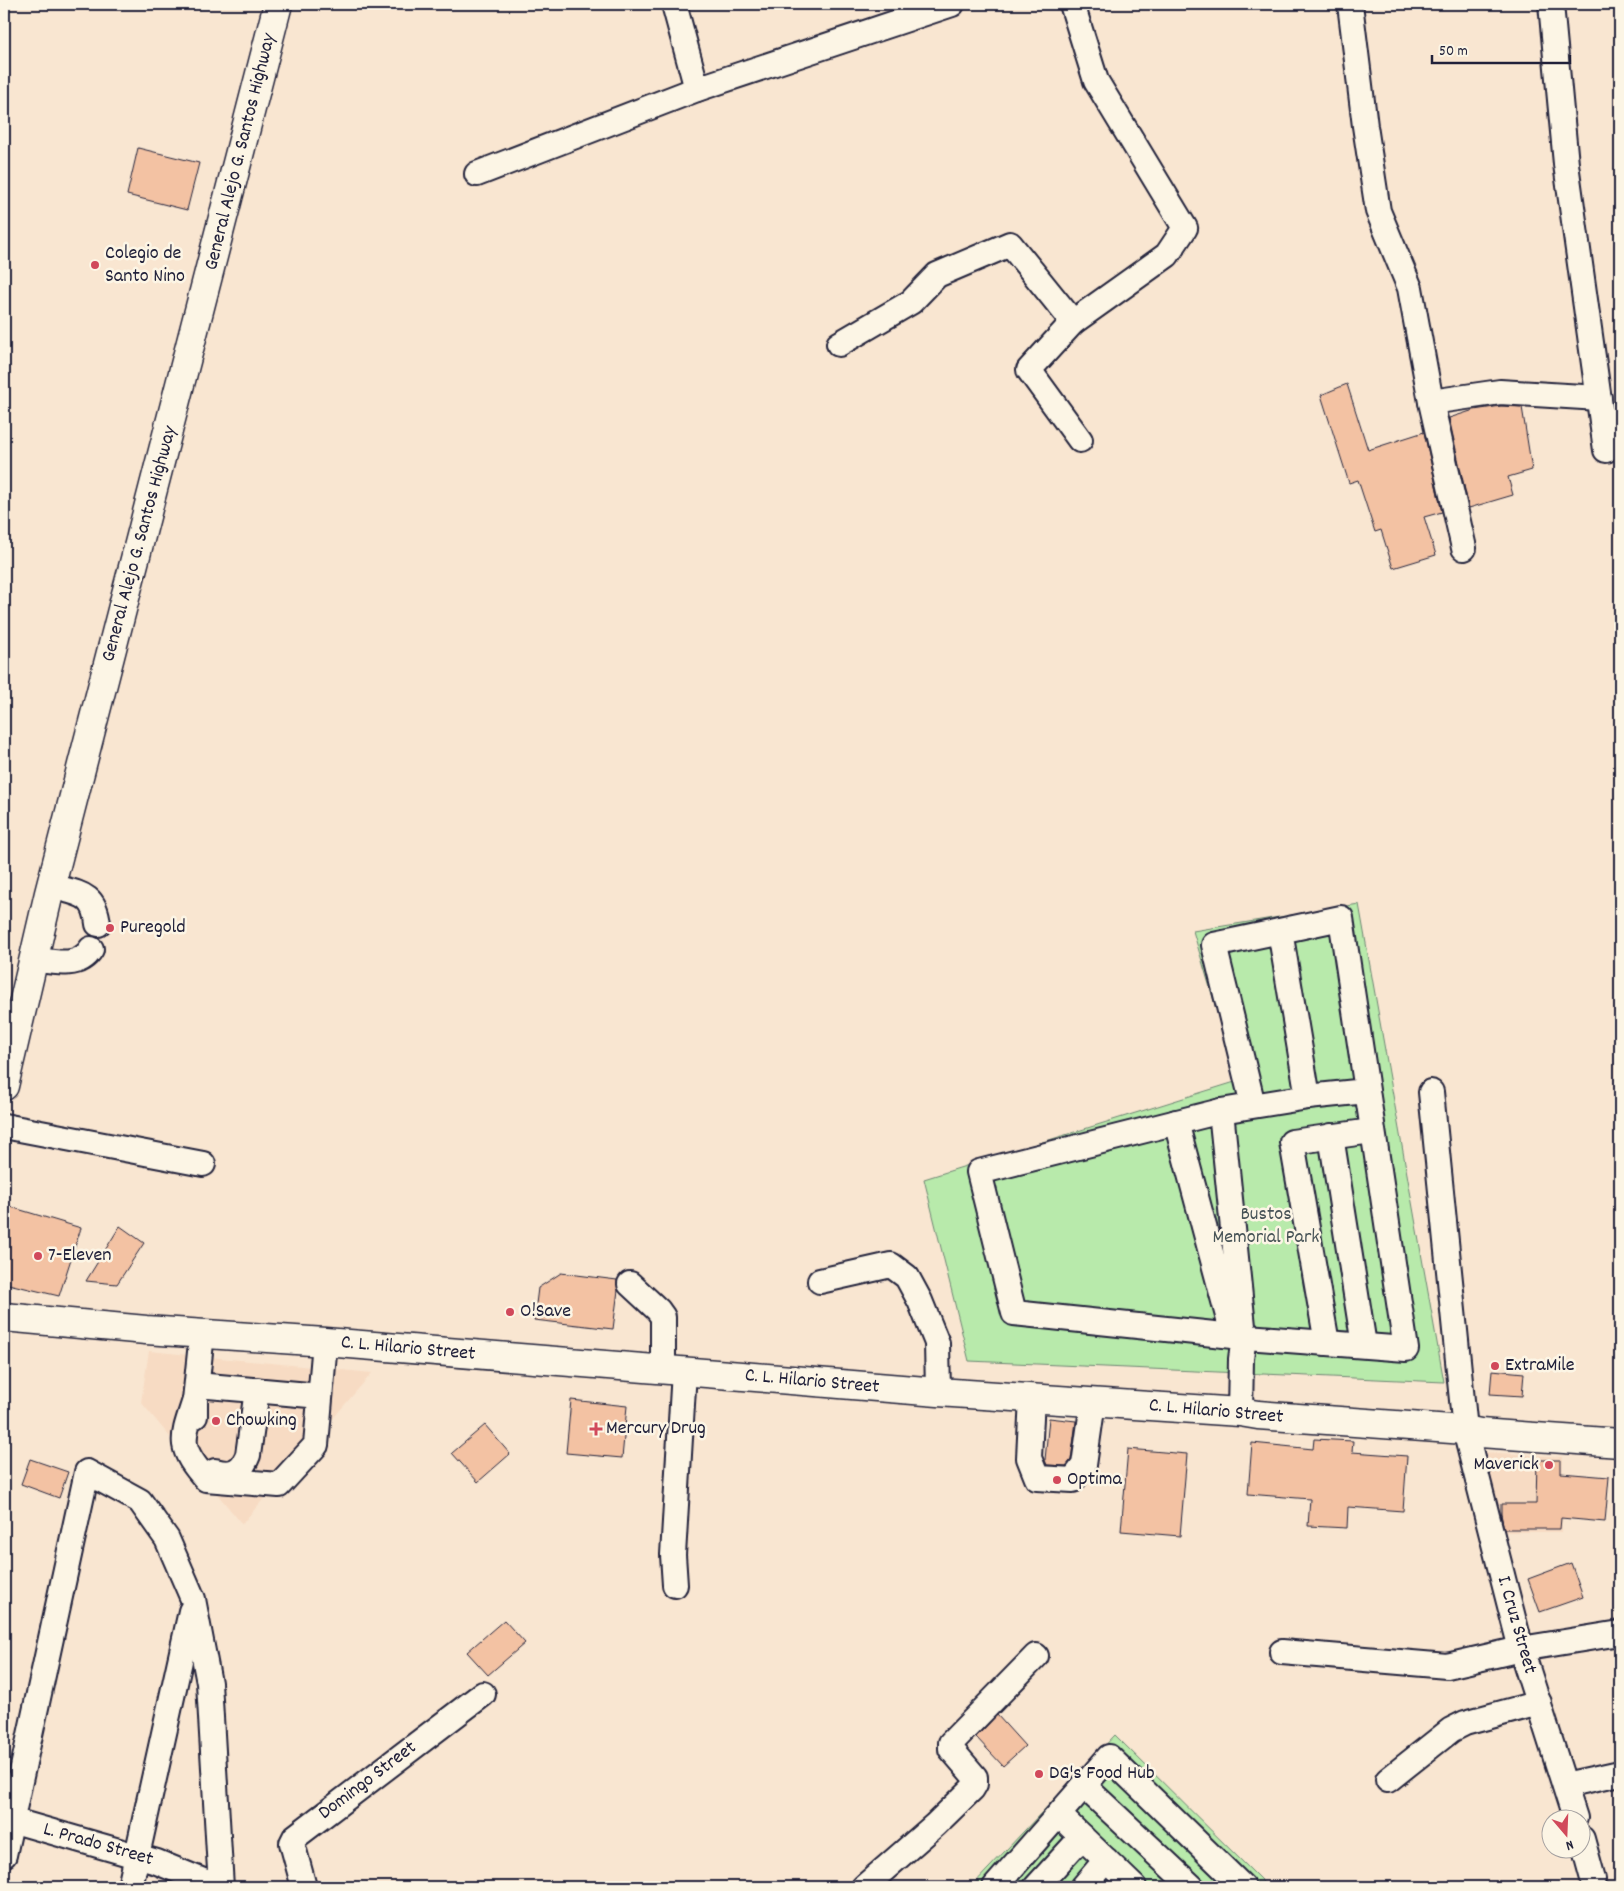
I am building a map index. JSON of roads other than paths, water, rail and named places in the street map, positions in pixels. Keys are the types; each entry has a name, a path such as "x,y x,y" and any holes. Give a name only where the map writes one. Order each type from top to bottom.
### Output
{"main road":[{"name":"General Alejo G. Santos Highway","path":"4,1086 51,886 278,4"},
{"name":"C. L. Hilario Street","path":"4,1317 938,1392 1240,1412 1258,1415 1620,1443"}],"street":[{"path":"674,4 697,90"},
{"path":"477,174 697,90 952,4"},
{"path":"1072,4 1096,81 1185,228 1167,255 1073,322 1029,370 1080,440"},
{"path":"1350,4 1365,126 1378,210 1410,288 1431,402 1464,548"},
{"path":"1551,4 1566,164 1606,450"},
{"path":"839,344 911,302 937,275 1010,244 1073,322"},
{"path":"1431,402 1500,392 1599,398"},
{"path":"51,886 83,895 91,900 97,913 98,924"},
{"path":"1253,1105 1214,944 1341,918 1406,1349 1238,1336 1014,1313 980,1172 1221,1111 1308,1097 1366,1091"},
{"path":"1280,931 1308,1097"},
{"path":"34,958 64,964 86,956 91,949"},
{"name":"I. Cruz Street","path":"1431,1092 1465,1430 1521,1649 1572,1808"},
{"path":"1221,1111 1241,1360 1240,1412"},
{"path":"1176,1122 1238,1336"},
{"path":"4,1126 203,1164"},
{"path":"1328,1343 1292,1142 1372,1130"},
{"path":"1331,1136 1364,1346"},
{"path":"820,1281 891,1265 907,1277 920,1301 937,1343 938,1392"},
{"path":"630,1284 663,1317 674,1370 673,1556 675,1585"},
{"path":"202,1334 196,1392 195,1447 209,1468 217,1472 230,1474 239,1471 245,1463 248,1455 257,1390"},
{"path":"196,1392 186,1428 184,1448 192,1463 206,1479 279,1485 316,1445 325,1342"},
{"path":"196,1392 257,1390 320,1396"},
{"path":"1032,1397 1029,1458 1037,1478 1073,1480 1084,1465 1094,1402"},
{"path":"4,1855 8,1819 87,1472 140,1501 168,1539 194,1599 209,1683 220,1887"},
{"path":"130,1887 194,1599"},
{"path":"1282,1652 1446,1666 1521,1649 1620,1633"},
{"path":"864,1887 972,1790 975,1784 975,1777 951,1749 951,1743 1036,1656"},
{"name":"Domingo Street","path":"304,1887 292,1843 295,1836 483,1694"},
{"path":"1388,1780 1452,1730 1465,1723 1539,1704"},
{"path":"1000,1886 1109,1757 1243,1887"},
{"path":"1566,1785 1620,1774"},
{"path":"1084,1786 1192,1887"},
{"path":"1059,1815 1133,1887"},
{"name":"L. Prado Street","path":"8,1819 158,1862 220,1887"},
{"path":"1036,1887 1082,1837"},
{"path":"1587,1858 1593,1879"},
{"path":"1083,1887 1106,1860"}],"place":[{"name":"Colegio de Santo Nino","path":"95,265"},
{"name":"Puregold","path":"110,928"},
{"name":"7-Eleven","path":"38,1256"},
{"name":"O!Save","path":"510,1312"},
{"name":"ExtraMile","path":"1495,1366"},
{"name":"Chowking","path":"216,1421"},
{"name":"Mercury Drug","path":"596,1429"},
{"name":"Maverick","path":"1549,1465"},
{"name":"Optima","path":"1057,1480"},
{"name":"DG's Food Hub","path":"1039,1774"}],"park label":[{"name":"Bustos Memorial Park","path":"1266,1226"}]}
